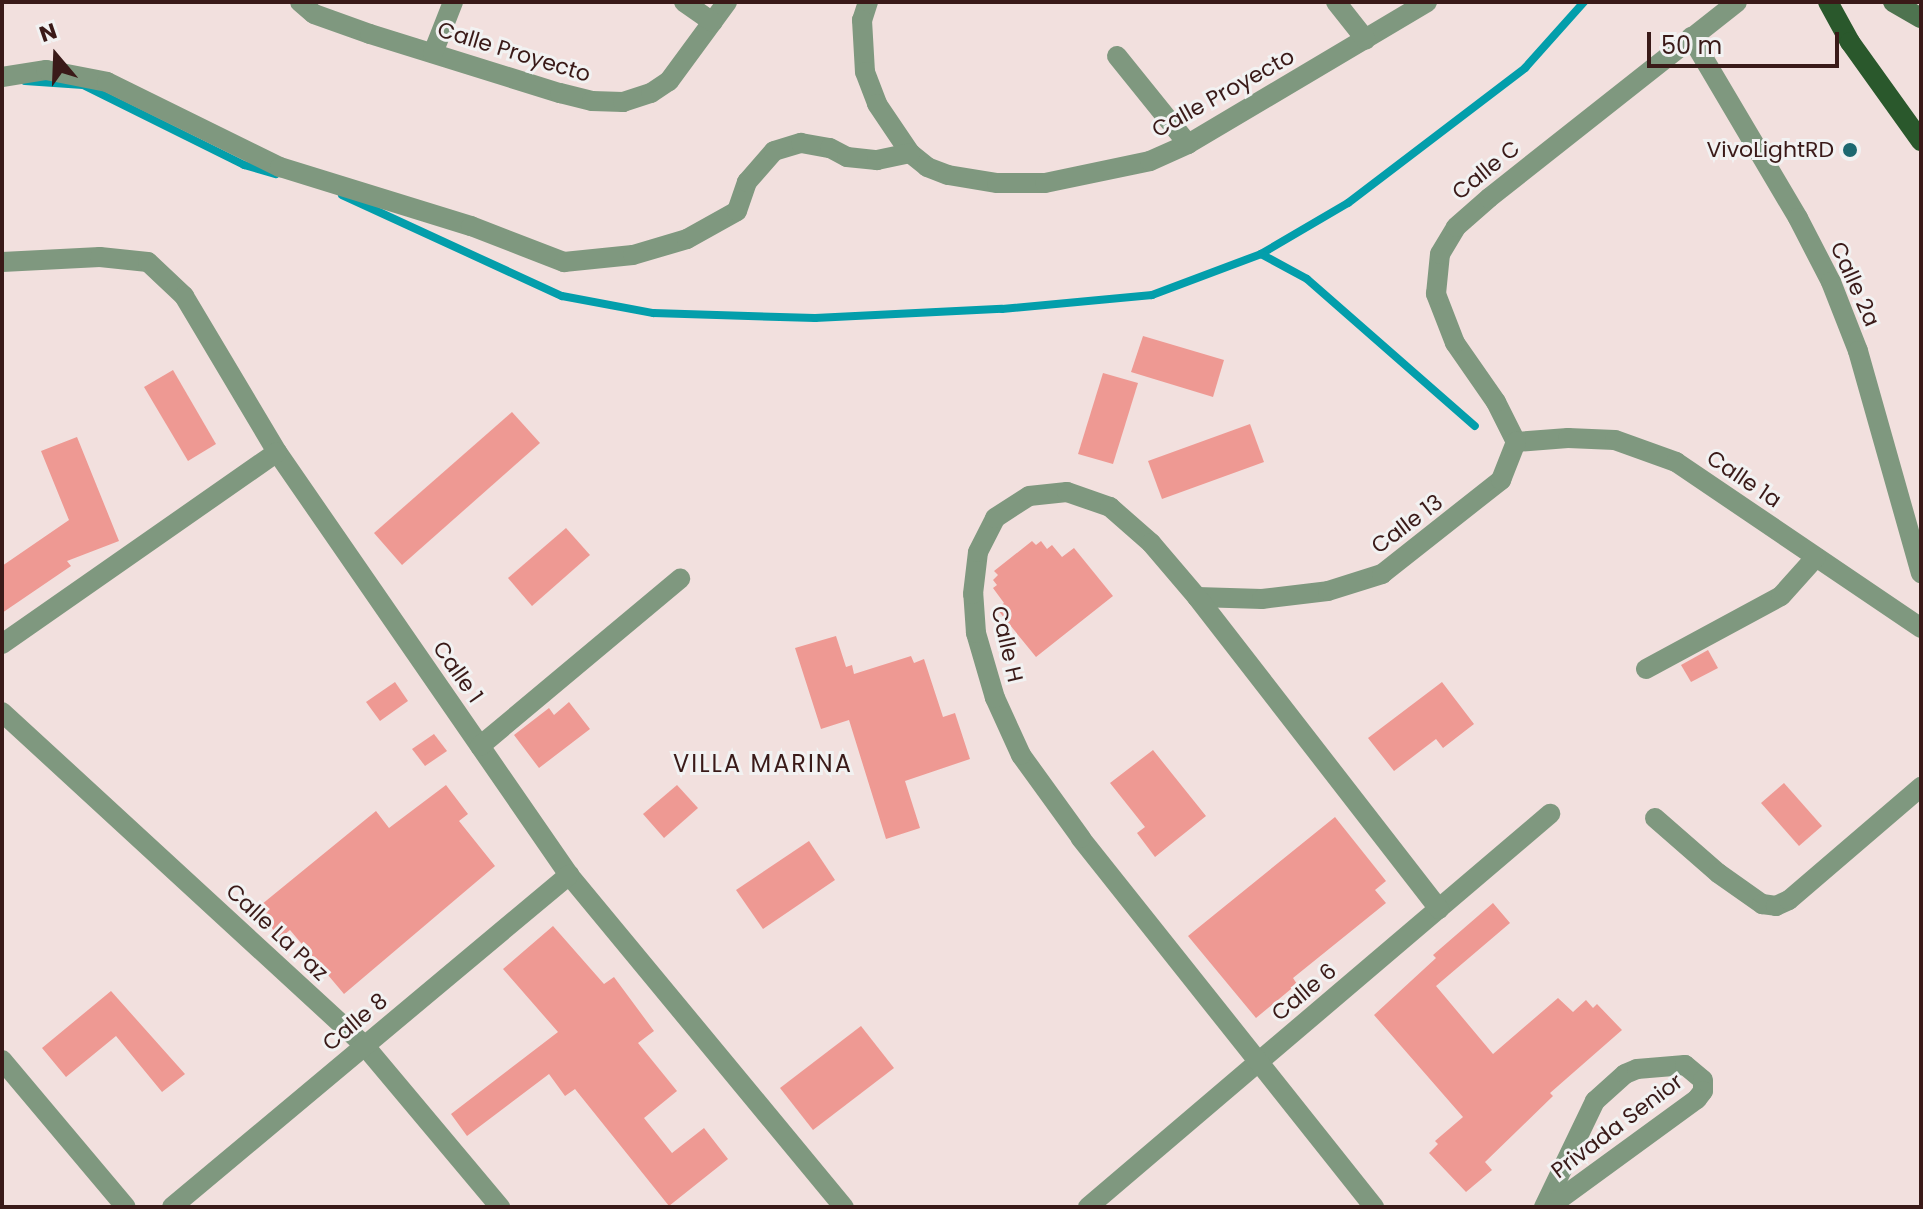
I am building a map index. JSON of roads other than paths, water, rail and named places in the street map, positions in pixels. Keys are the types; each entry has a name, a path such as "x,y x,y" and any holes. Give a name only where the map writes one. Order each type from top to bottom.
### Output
{"main road":[{"path":"1828,2 1850,42 1921,141"},
{"path":"1893,2 1921,18"}],"street":[{"name":"Calle Proyecto","path":"300,2 314,14 560,93 592,101 623,102 651,93 669,81 727,2"},
{"path":"433,53 453,2"},
{"path":"684,2 713,22"},
{"name":"Calle Proyecto","path":"868,2 861,33 865,72 877,104 910,153 927,167 948,175 997,183 1045,183 1150,161 1188,144 1427,2"},
{"path":"1336,2 1366,40"},
{"name":"Calle C","path":"1516,442 1496,402 1455,343 1436,294 1440,254 1456,227 1737,2"},
{"name":"Calle 2a","path":"1691,37 1798,218 1831,282 1858,351 1921,573"},
{"path":"1117,56 1188,144"},
{"path":"2,77 46,70 107,82 280,167 471,226 564,262 633,255 687,239 737,211 747,182 774,151 801,143 830,148 847,157 877,160 910,153"},
{"name":"Calle 1","path":"2,262 100,257 148,262 184,296 277,452 569,875 844,1207"},
{"name":"Calle 1a","path":"1516,442 1568,438 1615,440 1676,462 1921,628"},
{"name":"Calle 13","path":"1197,597 1262,599 1328,591 1382,574 1501,480 1516,442"},
{"path":"2,644 277,452"},
{"name":"Calle H","path":"1374,1207 1081,838 1021,755 995,698 976,633 973,594 978,552 995,518 1029,496 1067,492 1110,507 1151,543 1197,597 1439,909"},
{"path":"1646,669 1781,596 1816,557"},
{"path":"480,746 680,579"},
{"name":"Calle La Paz","path":"2,712 364,1045 500,1207"},
{"path":"1655,818 1718,873 1762,904 1776,906 1789,900 1921,787"},
{"name":"Calle 6","path":"1088,1207 1550,814"},
{"name":"Calle 8","path":"172,1207 569,875"},
{"path":"2,1060 126,1207"},
{"name":"Privada Senior","path":"1685,1065 1703,1080 1703,1091 1697,1099 1546,1207 1595,1101 1625,1074 1637,1069 1685,1065"}],"waterway":[{"path":"342,195 562,296 653,313 815,318 1002,309 1152,295 1261,254 1348,203 1525,68 1584,2"},
{"path":"25,81 83,85 244,165 276,174"},
{"path":"1261,254 1307,279 1475,426"}],"place":[{"name":"VivoLightRD","path":"1850,150"}],"district":[{"name":"VILLA MARINA","path":"763,764"}]}
